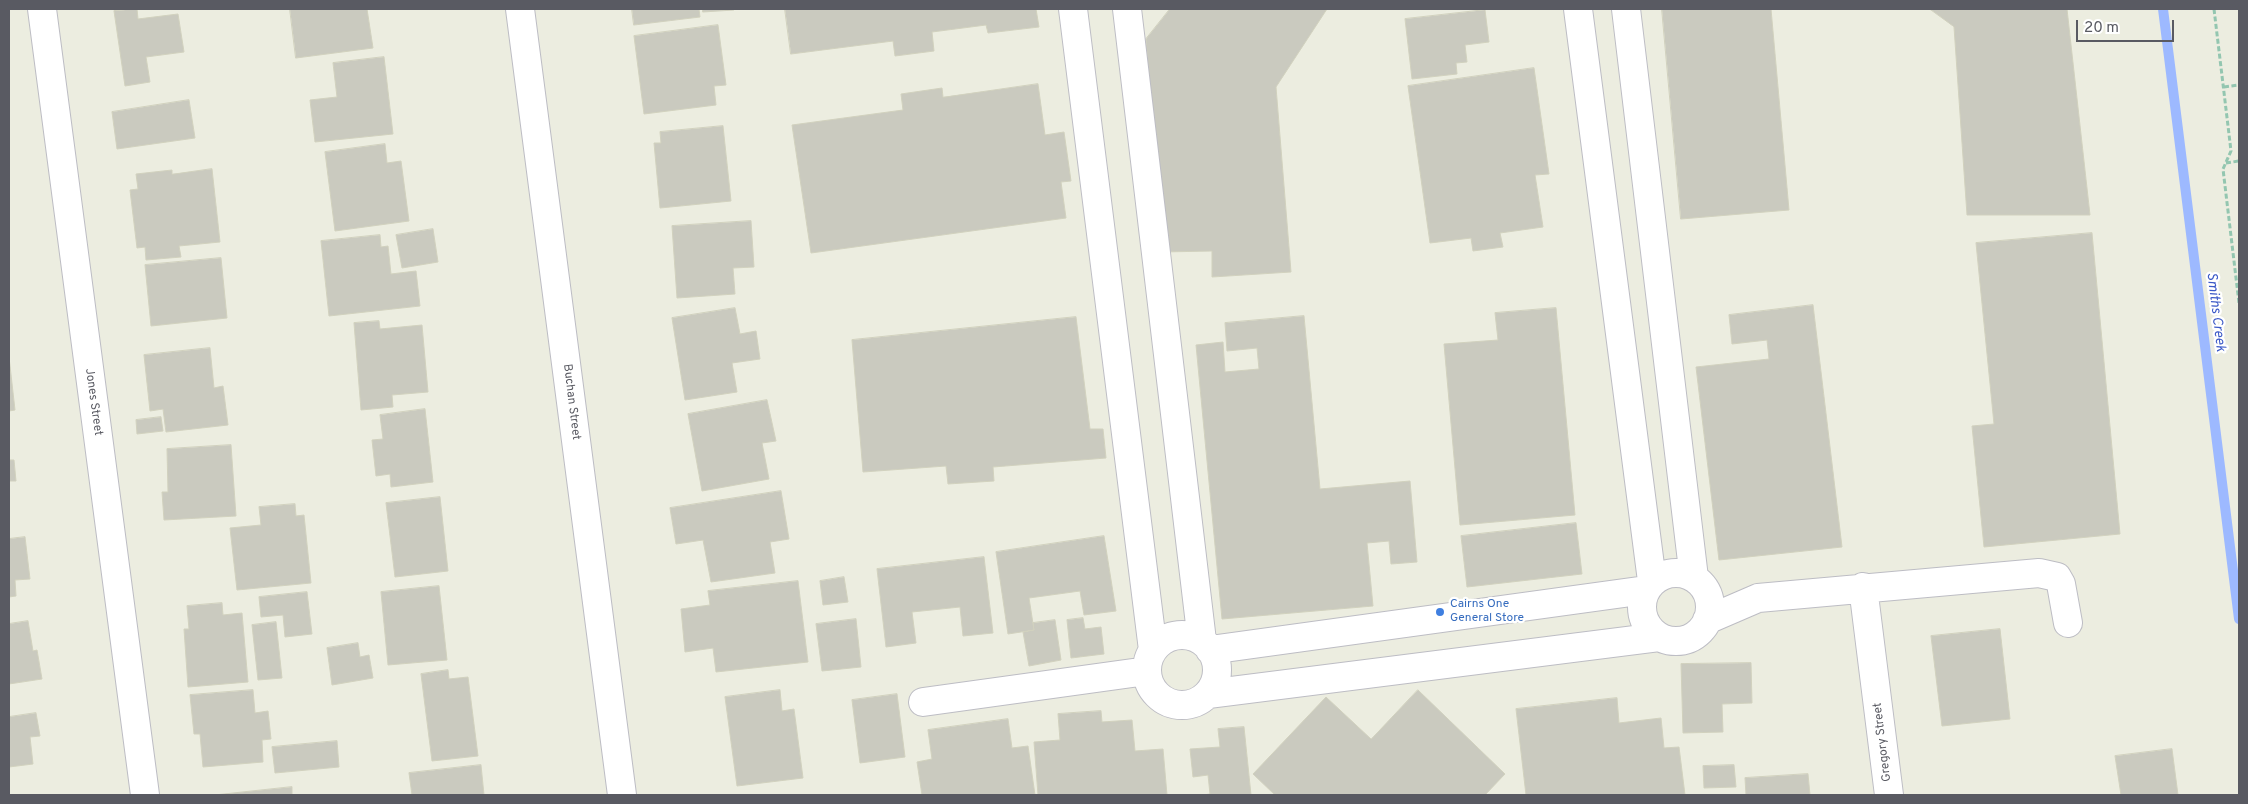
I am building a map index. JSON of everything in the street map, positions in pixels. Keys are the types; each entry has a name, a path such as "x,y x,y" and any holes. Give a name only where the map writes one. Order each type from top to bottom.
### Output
{"street":[{"name":"Jones Street","path":"42,9 145,795"},
{"name":"Buchan Street","path":"520,9 622,795"},
{"path":"1073,9 1150,661 1149,681 1155,692 1164,700 1175,705 1193,703 1208,694 1659,637"},
{"path":"1127,9 1206,646"},
{"path":"1578,9 1649,586 1641,611 1650,630 1659,637 1669,641 1681,641 1692,637 1702,629 1708,620 1709,596 1698,582 1626,9"},
{"path":"1206,646 1649,586 1672,572 1682,573 1698,582 1758,598"},
{"path":"1708,620 1758,598 2049,574 2057,576 2061,584 2068,624"},
{"name":"Gregory Street","path":"1863,588 1889,795"},
{"path":"923,702 1150,661 1171,637 1187,636 1206,646 1216,660 1218,672 1215,684 1208,694"}],"path":[{"path":"2214,9 2231,151 2222,170 2239,303"},
{"path":"2224,87 2239,85"},
{"path":"2225,163 2239,161"}],"building":[{"path":"137,9 138,19 178,14 184,52 146,57 150,82 125,86 114,11"},
{"path":"290,9 367,9 373,48 296,58"},
{"path":"632,9 699,9 700,17 634,25"},
{"path":"703,9 734,9 734,10 703,12"},
{"path":"785,9 1036,9 1039,27 988,33 986,25 932,32 934,51 895,56 893,41 791,54"},
{"path":"1170,9 1327,9 1276,87 1291,272 1212,277 1212,251 1162,252 1146,39"},
{"path":"1662,9 1771,9 1789,210 1681,219"},
{"path":"1930,9 2067,9 2090,215 1967,215 1954,27"},
{"path":"1485,10 1489,42 1465,45 1467,62 1456,63 1457,74 1412,79 1405,19"},
{"path":"718,25 726,85 714,86 716,105 644,114 634,36"},
{"path":"384,57 393,134 315,142 310,100 337,97 333,63"},
{"path":"1534,68 1549,174 1535,175 1543,227 1500,233 1503,247 1473,251 1471,238 1430,243 1408,86"},
{"path":"1038,84 1045,135 1064,132 1071,181 1061,182 1066,218 811,253 792,125 903,110 901,94 942,88 943,97"},
{"path":"189,100 195,138 117,149 112,112"},
{"path":"723,126 731,201 660,208 654,143 661,143 660,132"},
{"path":"385,144 387,163 401,161 409,221 335,231 325,152"},
{"path":"212,169 220,242 179,246 181,257 146,260 145,247 137,248 130,190 138,189 136,174 172,170 172,174"},
{"path":"751,221 754,267 733,268 735,294 677,298 672,226"},
{"path":"433,229 438,262 402,268 396,235"},
{"path":"2092,233 2120,534 1984,547 1972,426 1994,424 1976,243"},
{"path":"380,235 381,247 388,246 391,274 416,271 420,306 329,316 321,241"},
{"path":"221,258 227,318 151,326 145,265"},
{"path":"1813,305 1842,547 1719,560 1696,367 1769,359 1767,340 1732,344 1729,315"},
{"path":"735,308 740,334 756,331 760,359 732,363 737,392 685,400 672,318"},
{"path":"1556,308 1575,515 1460,525 1444,344 1498,340 1495,313"},
{"path":"1304,316 1320,489 1410,481 1417,562 1391,564 1389,541 1367,543 1373,606 1222,619 1196,345 1223,342 1225,372 1259,369 1257,348 1227,351 1225,323"},
{"path":"1076,317 1090,429 1103,429 1106,458 993,467 994,481 948,484 946,466 863,472 852,340"},
{"path":"379,321 380,329 422,325 428,392 392,395 393,407 361,410 354,323"},
{"path":"210,348 214,388 223,386 228,425 166,432 163,409 150,411 144,355"},
{"path":"9,357 15,410 9,411"},
{"path":"767,400 776,441 762,443 769,479 702,491 688,414"},
{"path":"425,409 433,482 391,487 390,474 376,476 372,440 383,439 380,415"},
{"path":"161,417 163,431 137,434 136,420"},
{"path":"231,445 236,516 164,520 162,492 168,492 167,449"},
{"path":"9,460 14,460 16,481 9,481"},
{"path":"781,491 789,539 770,542 775,573 711,582 703,540 676,544 670,508"},
{"path":"440,497 448,571 395,577 386,503"},
{"path":"295,504 296,516 304,515 311,583 237,590 230,528 261,525 259,507"},
{"path":"1576,523 1582,574 1467,587 1461,536"},
{"path":"1104,536 1116,611 1084,615 1080,591 1029,598 1034,630 1008,634 996,552"},
{"path":"25,537 30,579 15,580 16,596 9,597 9,539"},
{"path":"984,557 993,633 963,636 960,607 912,612 916,643 886,647 877,569"},
{"path":"844,577 848,602 823,605 820,581"},
{"path":"798,581 808,662 716,672 713,648 685,652 681,609 710,605 708,591"},
{"path":"439,586 447,660 388,665 381,592"},
{"path":"307,592 312,634 285,637 283,615 261,617 259,597"},
{"path":"222,603 223,615 242,613 248,682 188,687 184,629 189,629 187,606"},
{"path":"1083,618 1085,629 1101,627 1104,654 1071,658 1067,620"},
{"path":"856,619 861,667 822,671 816,624"},
{"path":"1055,620 1061,660 1029,666 1023,632 1034,630 1033,623"},
{"path":"28,621 33,651 37,650 42,679 9,684 9,624"},
{"path":"276,622 282,678 258,680 252,625"},
{"path":"2000,629 2010,719 1942,726 1931,636"},
{"path":"358,643 360,657 369,655 373,678 332,685 327,648"},
{"path":"1751,663 1752,703 1722,704 1723,732 1683,733 1681,664"},
{"path":"448,670 449,679 468,677 478,756 432,761 421,674"},
{"path":"253,690 255,713 268,711 271,739 262,740 263,762 203,767 200,734 194,734 190,695"},
{"path":"780,690 782,711 794,709 803,778 737,786 725,697"},
{"path":"1418,690 1505,774 1485,795 1275,795 1253,774 1326,697 1371,739"},
{"path":"897,694 905,757 860,763 852,700"},
{"path":"1617,698 1619,723 1661,718 1664,748 1679,747 1685,795 1526,795 1516,709"},
{"path":"1101,711 1102,722 1132,720 1135,751 1163,749 1167,795 1038,795 1034,742 1060,740 1058,714"},
{"path":"36,713 40,736 30,737 33,764 9,767 9,717"},
{"path":"1008,719 1012,748 1028,746 1035,795 922,795 917,762 932,759 928,730"},
{"path":"1244,727 1251,795 1203,795 1210,794 1208,775 1193,777 1190,749 1220,747 1218,729"},
{"path":"337,741 339,767 275,773 272,747"},
{"path":"2172,749 2178,795 2121,795 2115,756"},
{"path":"481,765 484,795 412,795 409,773"},
{"path":"1734,765 1736,787 1704,788 1703,766"},
{"path":"1808,774 1810,795 1746,795 1745,778"},
{"path":"292,787 292,795 215,795"}],"waterway":[{"name":"Smiths Creek","path":"2163,9 2239,619"}],"place":[{"name":"Cairns One General Store","path":"1440,612"}]}
